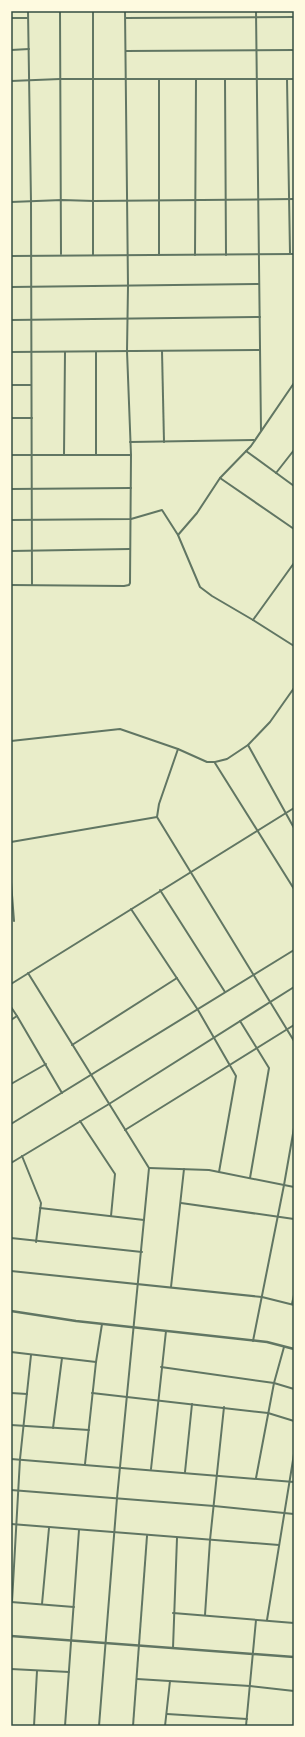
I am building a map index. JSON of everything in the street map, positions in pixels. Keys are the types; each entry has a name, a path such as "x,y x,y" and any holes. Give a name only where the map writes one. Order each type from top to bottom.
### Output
{"street":[{"path":"28,11 31,202 32,585"},
{"path":"60,11 62,200 61,254"},
{"path":"93,11 93,255"},
{"path":"11,585 129,585 131,580 131,455 127,351 128,201 125,11"},
{"path":"256,11 261,431"},
{"path":"126,18 294,17"},
{"path":"11,18 28,18"},
{"path":"11,50 29,49"},
{"path":"126,51 294,50"},
{"path":"11,81 60,79 294,79"},
{"path":"225,79 226,255"},
{"path":"288,79 290,254"},
{"path":"158,255 159,80"},
{"path":"195,255 196,80"},
{"path":"11,202 62,200 159,201 294,199"},
{"path":"11,256 61,254 294,254"},
{"path":"11,287 259,284"},
{"path":"11,320 128,317 260,317"},
{"path":"11,352 260,350"},
{"path":"162,351 164,442"},
{"path":"64,455 65,352"},
{"path":"96,352 96,455"},
{"path":"178,535 197,513 220,478 246,451 294,383"},
{"path":"11,385 32,385"},
{"path":"11,418 32,418"},
{"path":"130,442 254,440"},
{"path":"276,473 294,450"},
{"path":"246,451 294,486"},
{"path":"11,455 131,455"},
{"path":"220,478 294,529"},
{"path":"11,489 131,488"},
{"path":"11,520 131,519 162,510 178,535 200,587 212,596 294,646"},
{"path":"11,551 130,549"},
{"path":"253,620 294,563"},
{"path":"11,741 120,729 178,749 207,762 215,762 227,758 248,745 270,722 294,688"},
{"path":"248,745 294,828"},
{"path":"178,749 159,804 157,817 294,1041"},
{"path":"215,762 257,830 293,884 294,889"},
{"path":"11,984 294,808"},
{"path":"11,842 157,817"},
{"path":"11,882 14,921"},
{"path":"160,890 225,993"},
{"path":"131,909 198,1010 236,1076 219,1172"},
{"path":"11,1124 294,950"},
{"path":"28,974 149,1168 117,1498 99,1726"},
{"path":"72,1045 177,978"},
{"path":"11,1163 214,1039 294,987"},
{"path":"11,1007 62,1093"},
{"path":"11,1020 17,1016"},
{"path":"240,1021 269,1068 250,1178"},
{"path":"125,1130 294,1025"},
{"path":"11,1084 46,1064"},
{"path":"80,1122 115,1174 111,1216"},
{"path":"253,1341 294,1128"},
{"path":"290,1150 294,1151"},
{"path":"22,1156 41,1203 36,1242"},
{"path":"149,1168 219,1172 294,1186"},
{"path":"171,1287 184,1170"},
{"path":"181,1203 294,1219"},
{"path":"40,1208 144,1220"},
{"path":"11,1238 36,1242 142,1252"},
{"path":"11,1271 262,1297 293,1305 294,1295"},
{"path":"11,1311 253,1341 294,1349"},
{"path":"85,1464 92,1393 102,1323"},
{"path":"151,1469 166,1331"},
{"path":"256,1478 274,1383 284,1347"},
{"path":"11,1352 96,1362"},
{"path":"31,1355 20,1459 12,1602 74,1607"},
{"path":"53,1428 62,1358"},
{"path":"161,1367 274,1383 294,1389"},
{"path":"11,1392 27,1394"},
{"path":"92,1393 268,1413 294,1421"},
{"path":"185,1472 192,1404"},
{"path":"205,1615 210,1540 224,1407"},
{"path":"11,1425 89,1430"},
{"path":"267,1620 294,1454"},
{"path":"11,1458 217,1474 294,1482"},
{"path":"11,1490 214,1506 294,1514"},
{"path":"11,1524 147,1536 279,1545"},
{"path":"42,1604 50,1527"},
{"path":"65,1726 79,1530"},
{"path":"133,1726 147,1536"},
{"path":"173,1648 173,1613 177,1538"},
{"path":"173,1613 294,1623"},
{"path":"246,1726 256,1620"},
{"path":"11,1636 294,1657"},
{"path":"11,1669 69,1672"},
{"path":"34,1726 37,1671"},
{"path":"137,1679 250,1686 294,1691"},
{"path":"166,1726 170,1681"},
{"path":"167,1714 247,1718"}]}
